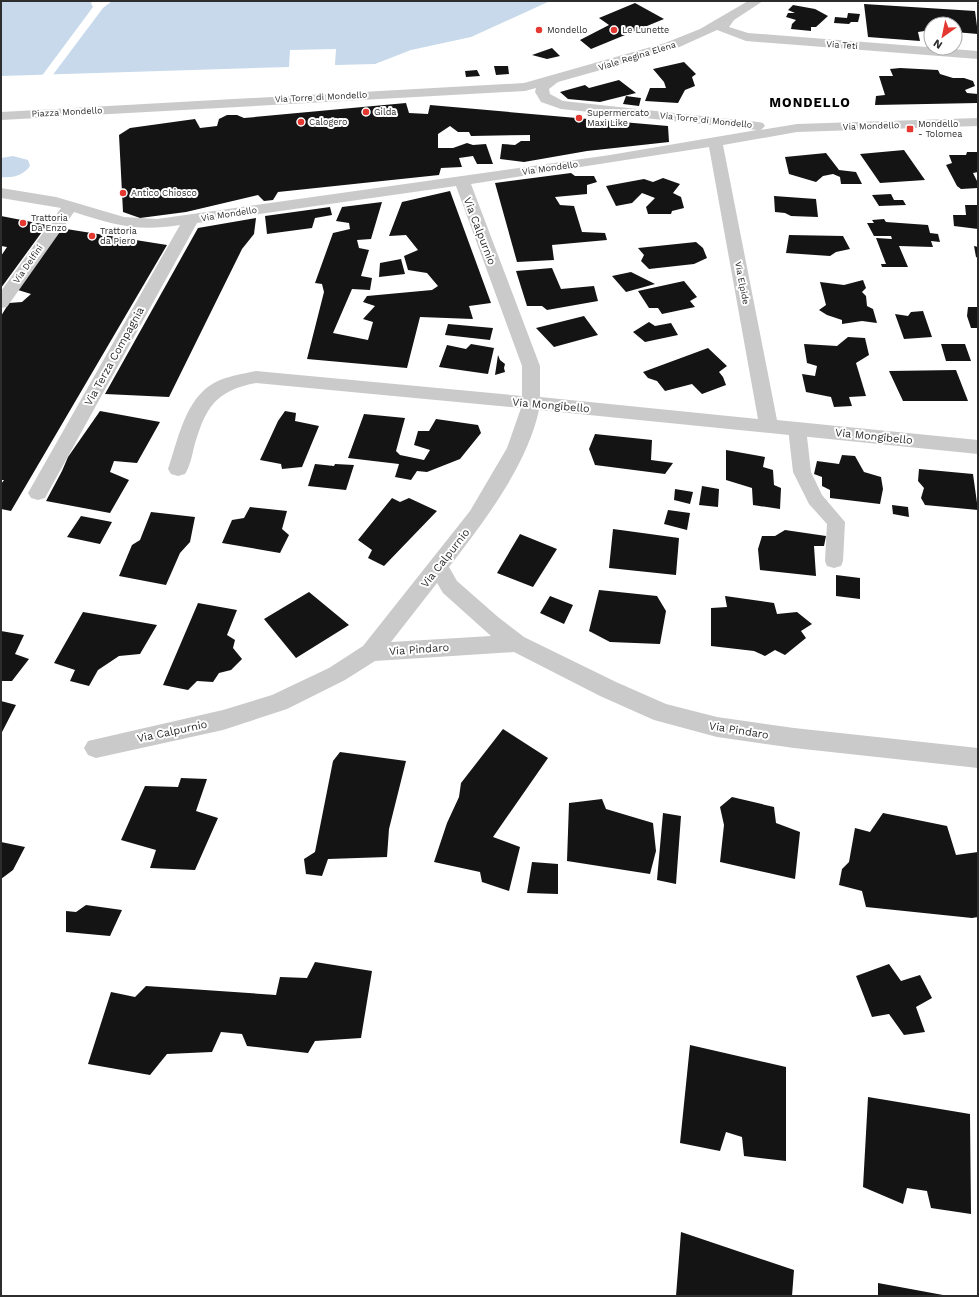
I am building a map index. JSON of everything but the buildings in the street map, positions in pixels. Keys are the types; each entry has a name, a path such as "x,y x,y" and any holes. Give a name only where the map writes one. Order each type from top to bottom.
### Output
{"street":[{"name":"Viale Regina Elena","path":"509,89 552,81 670,46 705,32 757,1"},
{"name":"Via Teti","path":"729,18 722,26 723,29 746,37 978,55"},
{"name":"Via Torre di Mondello","path":"552,81 544,85 542,94 545,99 561,105 762,126 797,128"},
{"name":"Via Torre di Mondello","path":"132,108 509,89"},
{"name":"Piazza Mondello","path":"1,116 132,108"},
{"name":"Via Mondello","path":"70,207 123,222 157,224 462,181 797,128 978,122"},
{"name":"Via Elpide","path":"714,141 769,426"},
{"name":"Via Calpurnio","path":"96,748 223,720 279,702 337,674 371,652 438,568 477,516 517,448 527,421 531,403 531,366 462,181"},
{"path":"1,193 32,197 70,207"},
{"name":"Via Delfini","path":"1,304 70,207"},
{"name":"Via Terza Compagnia","path":"38,492 191,220"},
{"name":"Via Mongibello","path":"178,469 198,408 206,397 221,386 238,379 256,377 798,428 978,447"},
{"name":"Via Pindaro","path":"438,568 450,587 490,623 516,643 608,689 662,713 717,728 978,758"},
{"name":"Via Pindaro","path":"371,652 516,643"}],"lane":[{"path":"798,428 802,472 815,499 836,522 834,561"}],"water":[{"path":"1,1 550,1 471,37 411,50 375,64 335,65 336,49 290,50 289,67 1,76"},
{"path":"13,156 28,160 30,166 17,176 1,177 1,158"}],"pier":[{"path":"93,1 112,1 103,8 52,76 41,77 93,7 91,3"}],"place":[{"name":"Mondello","path":"539,30"},
{"name":"Le Lunette","path":"614,30"},
{"name":"Gilda","path":"366,112"},
{"name":"Supermercato Maxi Like","path":"579,118"},
{"name":"Calogero","path":"301,122"},
{"name":"Mondello - Tolomea","path":"910,129"},
{"name":"Antico Chiosco","path":"123,193"},
{"name":"Trattoria Da Enzo","path":"23,223"},
{"name":"Trattoria da Piero","path":"92,236"}],"district":[{"name":"MONDELLO","path":"810,102"}]}
